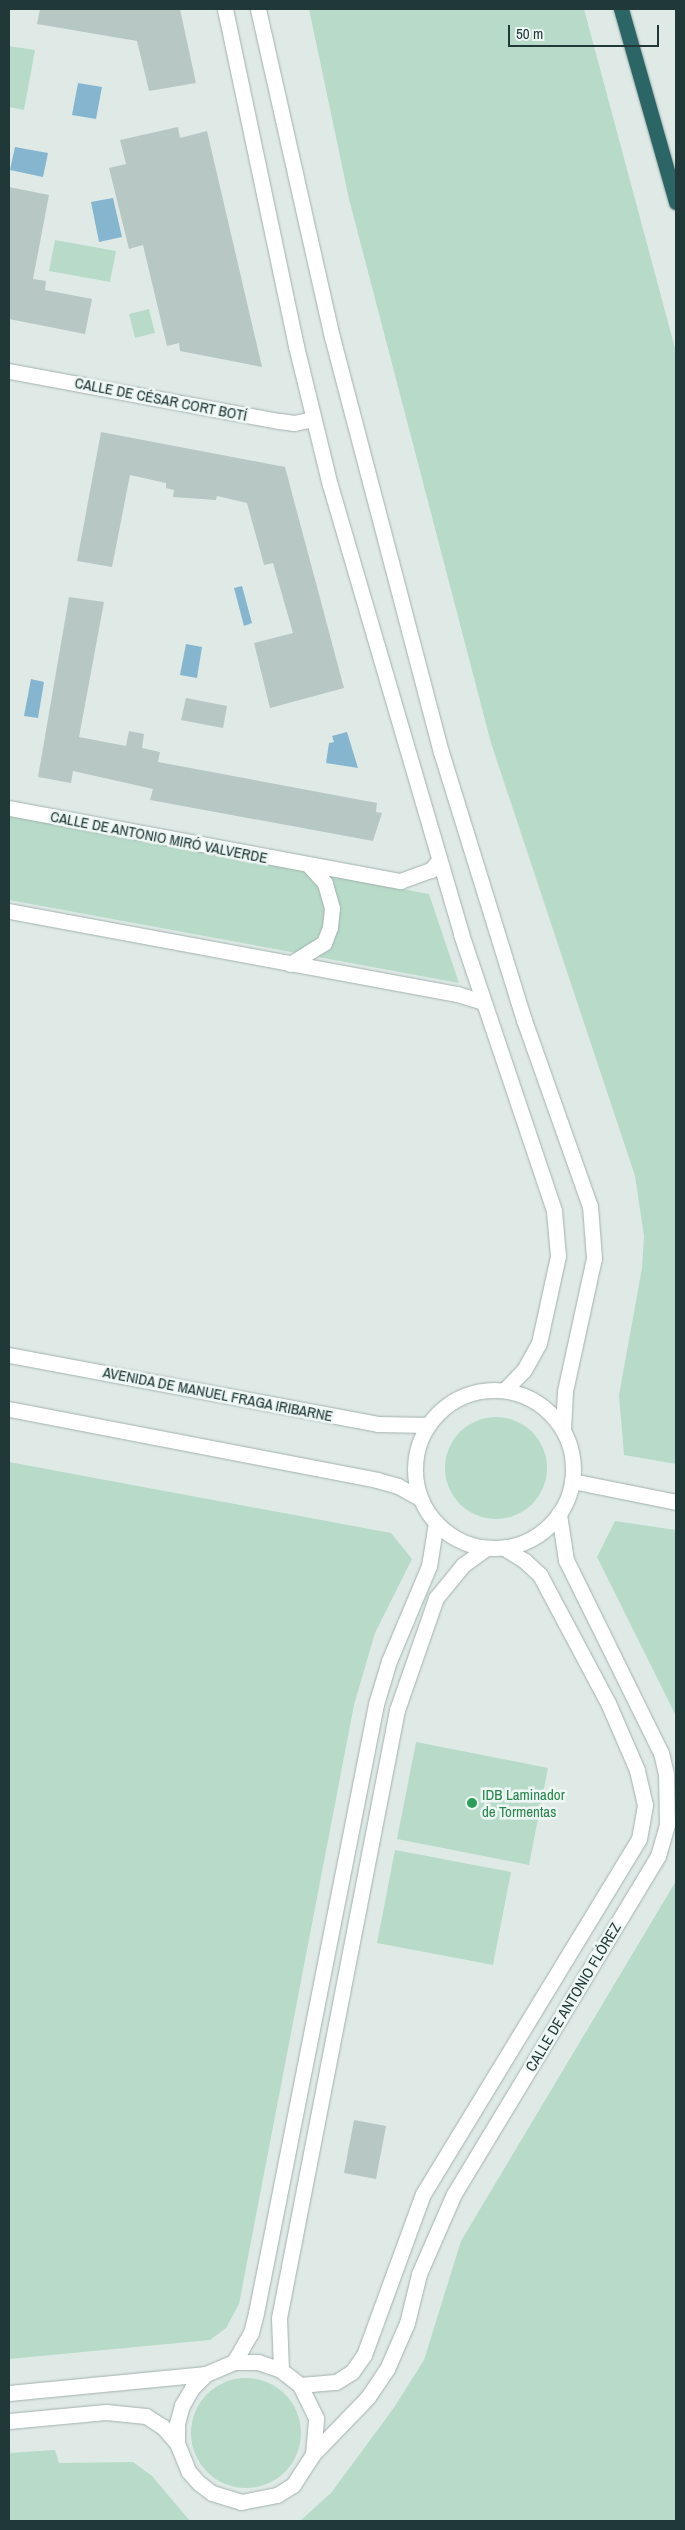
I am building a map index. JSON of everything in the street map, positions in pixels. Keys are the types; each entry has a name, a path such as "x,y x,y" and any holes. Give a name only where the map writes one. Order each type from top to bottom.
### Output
{"highway":[{"path":"621,9 676,202"}],"street":[{"path":"225,9 313,419 439,860 483,1002 554,1211 558,1236 554,1277 538,1343 524,1370 505,1390"},
{"path":"258,9 332,337 442,752 524,1020 590,1206 594,1258 565,1392 563,1430"},
{"name":"CALLE DE CÉSAR CORT BOTÍ","path":"9,370 280,421 301,422 313,419"},
{"name":"CALLE DE ANTONIO MIRÓ VALVERDE","path":"9,808 400,881 424,874 439,860"},
{"path":"290,964 324,943 330,927 332,908 325,883 309,865"},
{"path":"9,911 457,994 483,1002"},
{"name":"AVENIDA DE MANUEL FRAGA IRIBARNE","path":"9,1355 378,1424 428,1425"},
{"path":"505,1390 526,1396 543,1406 563,1430 570,1446 572,1481 559,1514 544,1530 525,1542 504,1548 486,1548 464,1542 436,1524 421,1499 415,1474 418,1449 428,1425 443,1409 461,1397 483,1391 505,1390"},
{"path":"9,1409 377,1480 398,1486 421,1499"},
{"path":"572,1481 676,1502"},
{"name":"CALLE DE ANTONIO FLÓREZ","path":"313,2454 368,2397 387,2369 407,2322 419,2274 446,2209 658,1856 667,1825 666,1774 661,1753 569,1568 561,1541 559,1514"},
{"path":"234,2362 251,2333 256,2313 376,1704 389,1661 429,1566 436,1524"},
{"path":"281,2370 280,2318 397,1710 436,1598 463,1565 486,1548"},
{"name":"CALLE DE ANTONIO FLÓREZ","path":"300,2386 336,2382 352,2372 364,2355 423,2194 639,1839 645,1805 636,1770 608,1703 540,1575 525,1561 504,1548"},
{"path":"9,2393 206,2374 234,2362 258,2362 281,2370 300,2386 316,2418 313,2454 293,2485 277,2495 241,2502 219,2496 199,2483 189,2472 177,2443 163,2427 146,2416 106,2412 9,2421"},
{"path":"177,2443 177,2424 182,2405 192,2388 206,2374"}],"green space":[{"path":"309,9 584,9 676,352 676,1464 624,1455 619,1395 642,1268 644,1236 635,1176 491,743 349,199"},
{"path":"9,46 35,50 24,110 9,107"},
{"path":"55,240 116,251 110,282 49,271"},
{"path":"149,309 155,333 135,338 129,314"},
{"path":"9,815 429,894 459,983 9,900"},
{"path":"496,1417 506,1418 525,1425 539,1439 546,1458 546,1478 539,1497 525,1511 506,1518 496,1519 486,1518 467,1511 453,1497 446,1478 445,1468 446,1458 453,1439 467,1425 486,1418"},
{"path":"9,1462 391,1533 412,1559 375,1633 354,1705 239,2304 226,2328 210,2340 9,2359"},
{"path":"615,1521 676,1530 676,1716 597,1557"},
{"name":"IDB Laminador de Tormentas","path":"416,1742 548,1768 529,1865 397,1839"},
{"path":"395,1850 511,1872 493,1965 377,1943"},
{"path":"676,1881 676,2521 300,2521 331,2493 393,2409 424,2360 461,2241"},
{"path":"246,2378 267,2382 285,2394 297,2412 301,2433 297,2454 285,2472 267,2484 246,2488 225,2484 207,2472 195,2454 191,2433 195,2412 207,2394 225,2382"},
{"path":"55,2450 59,2463 133,2462 152,2476 190,2521 9,2521 9,2453"}],"water":[{"path":"78,83 102,87 96,119 72,115"},
{"path":"15,147 48,153 43,177 10,170"},
{"path":"113,198 122,237 99,242 91,202"},
{"path":"242,586 252,623 244,626 234,588"},
{"path":"186,644 202,647 197,678 180,675"},
{"path":"31,679 44,682 38,718 24,716"},
{"path":"347,732 358,768 326,763 329,743 334,742 332,736"}],"building":[{"path":"40,9 180,9 196,83 149,91 137,41 37,24"},
{"path":"178,127 180,138 207,131 262,367 180,351 179,343 167,346 143,245 129,249 109,168 126,164 120,140"},
{"path":"9,187 49,195 33,279 46,281 45,290 92,299 85,334 9,319"},
{"path":"101,432 285,467 344,688 270,708 254,643 293,633 273,563 264,565 247,503 217,496 216,500 173,497 174,490 166,488 166,483 130,475 112,567 77,561"},
{"path":"69,597 104,602 79,737 126,746 129,731 144,734 142,748 160,752 158,762 377,803 376,812 382,813 373,841 150,800 153,789 73,771 71,783 38,777"},
{"path":"186,698 227,706 223,728 181,720"},
{"path":"354,2120 386,2126 376,2179 344,2173"}],"place":[{"name":"IDB Laminador de Tormentas","path":"472,1803"}]}
